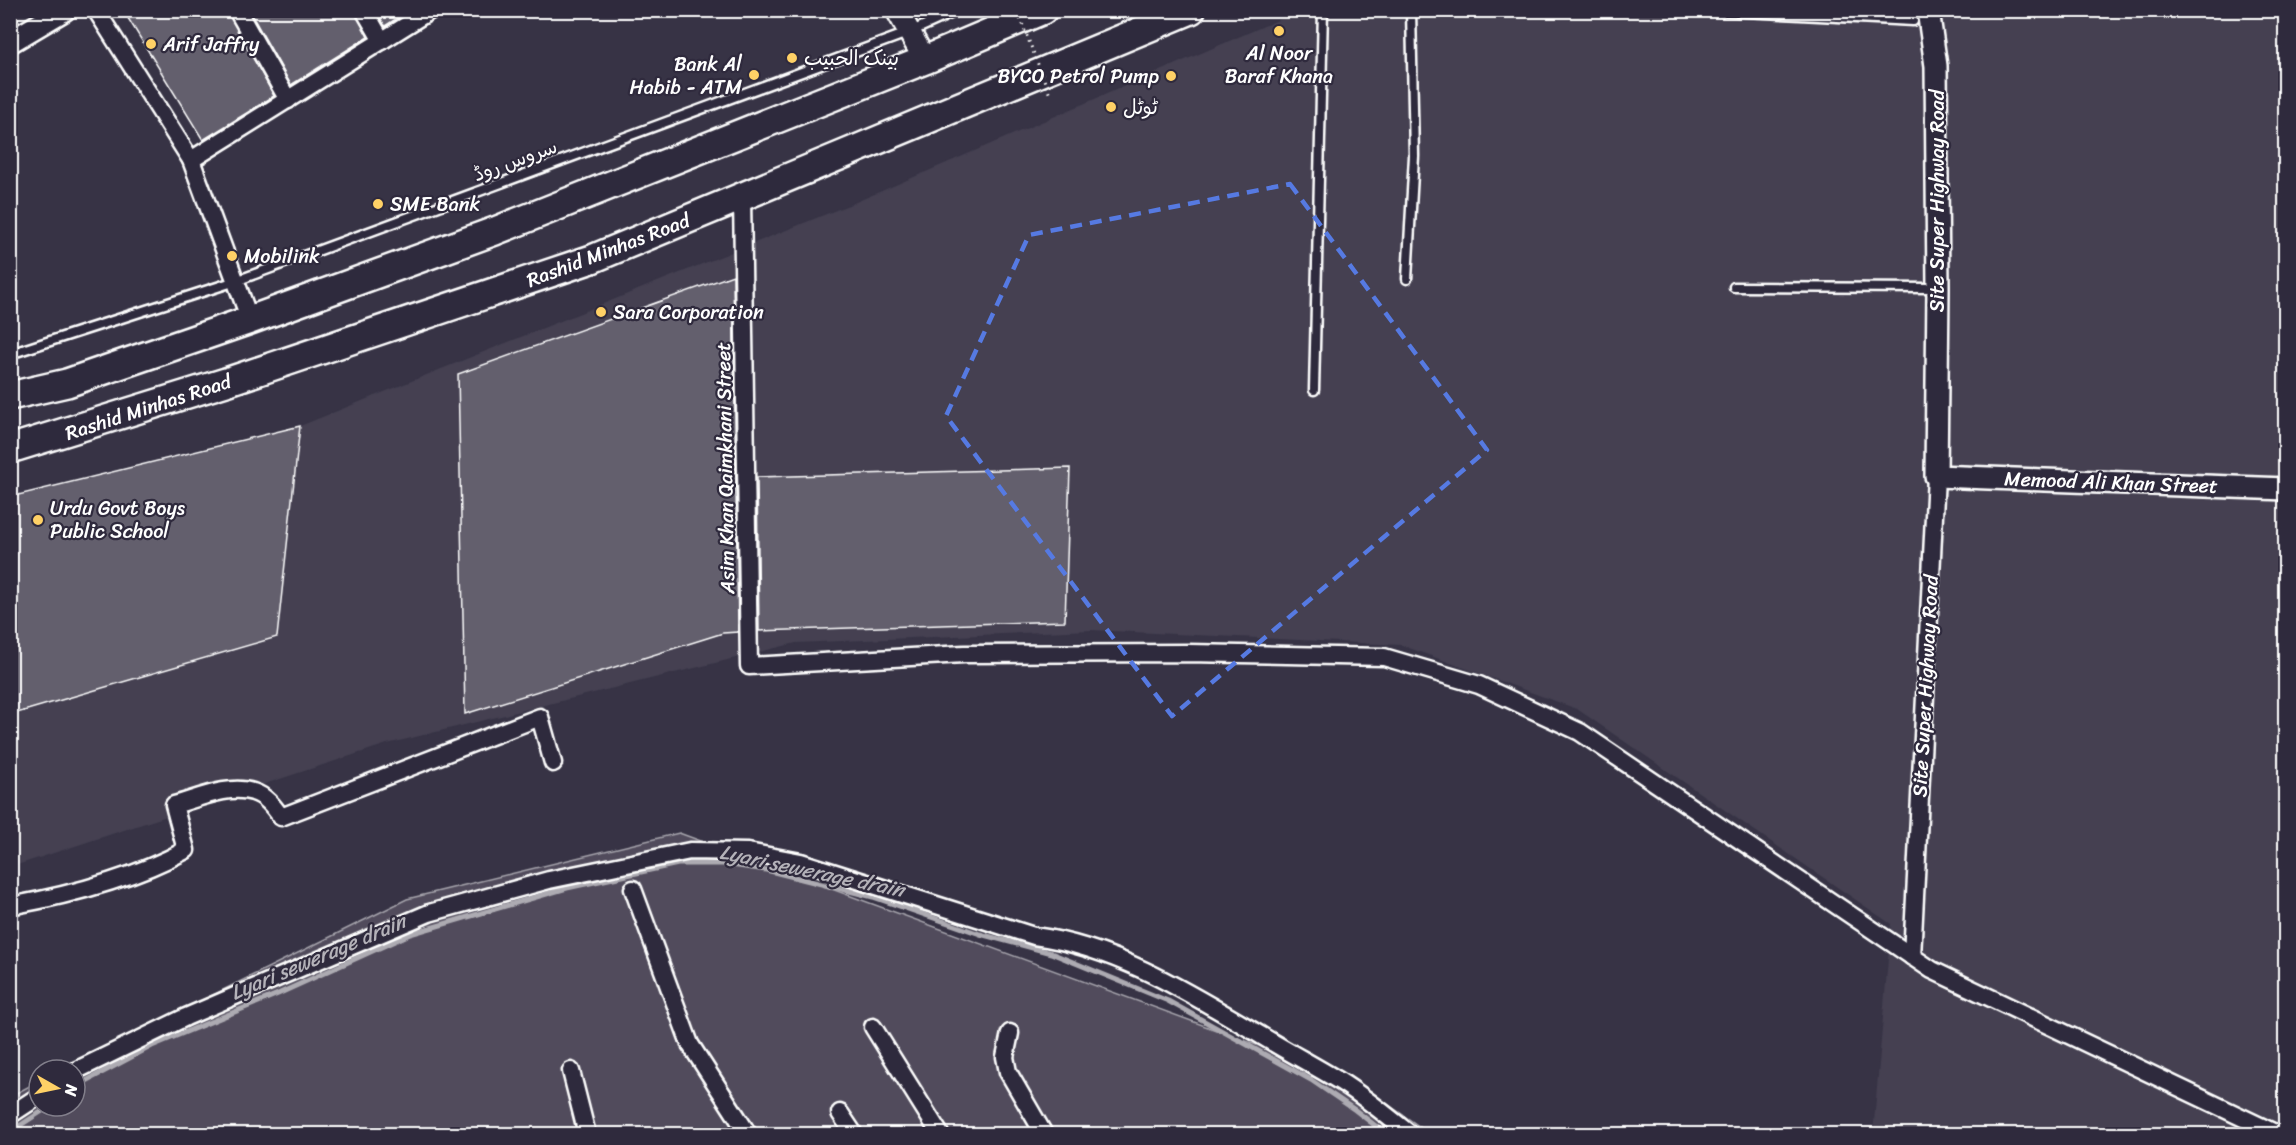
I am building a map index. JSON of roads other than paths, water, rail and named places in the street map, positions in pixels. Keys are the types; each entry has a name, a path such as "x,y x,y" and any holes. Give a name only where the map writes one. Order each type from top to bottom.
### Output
{"main road":[{"name":"Rashid Minhas Road","path":"10,452 592,259 1191,10"},
{"path":"10,396 67,383 250,320 495,231 925,60 1030,12"},
{"path":"10,388 67,383"}],"street":[{"path":"10,42 64,10"},
{"path":"96,10 191,160 250,320"},
{"path":"237,10 288,100"},
{"path":"364,10 382,41"},
{"path":"191,160 431,10"},
{"path":"897,10 925,60"},
{"name":"Site Super Highway Road","path":"1912,957 1936,476 1938,288 1936,66 1921,16"},
{"name":"Asim Khan Qaimkhani Street","path":"742,197 749,666 964,654 1188,653 1384,657 1479,685 1580,732 1912,957"},
{"name":"Memood Ali Khan Street","path":"1936,476 2286,489"},
{"path":"10,906 49,899 155,867 186,850 174,805 231,790 254,792 270,802 281,817 540,717 553,763"},
{"path":"87,1065 186,1017 429,914 549,880 690,851 748,852 801,862 1034,936 1086,946 1119,960 1200,1000 1342,1083 1410,1134"},
{"path":"633,889 690,1044 748,1134"},
{"path":"1912,957 1932,970 2277,1134"},
{"path":"873,1027 940,1134"},
{"path":"1010,1033 1005,1057 1008,1072 1044,1134"},
{"path":"571,1071 587,1134"},
{"path":"10,1115 27,1104"},
{"path":"840,1113 854,1134"}],"lane":[{"name":"سروس روڈ","path":"10,354 236,281 910,32 959,10"},
{"path":"1314,390 1323,10"},
{"path":"1407,279 1414,156 1412,10"},
{"path":"1706,10 1921,16"},
{"path":"1734,287 1938,288"}],"waterway":[{"name":"Lyari sewerage drain","path":"87,1081 152,1046 278,994 410,934 567,888 678,864 724,864 766,870 873,897 980,934 1051,953 1168,1001 1311,1080 1386,1134"},
{"name":"Lyari sewerage drain","path":"10,1132 32,1118"}],"place":[{"name":"Al Noor Baraf Khana","path":"1279,31"},
{"name":"Arif Jaffry","path":"151,44"},
{"name":"بينک الحبيب","path":"792,58"},
{"name":"Bank Al Habib - ATM","path":"754,75"},
{"name":"BYCO Petrol Pump","path":"1171,76"},
{"name":"ٹوٹل","path":"1111,107"},
{"name":"SME Bank","path":"378,204"},
{"name":"Mobilink","path":"232,256"},
{"name":"Sara Corporation","path":"601,312"},
{"name":"Urdu Govt Boys Public School","path":"38,520"}]}
